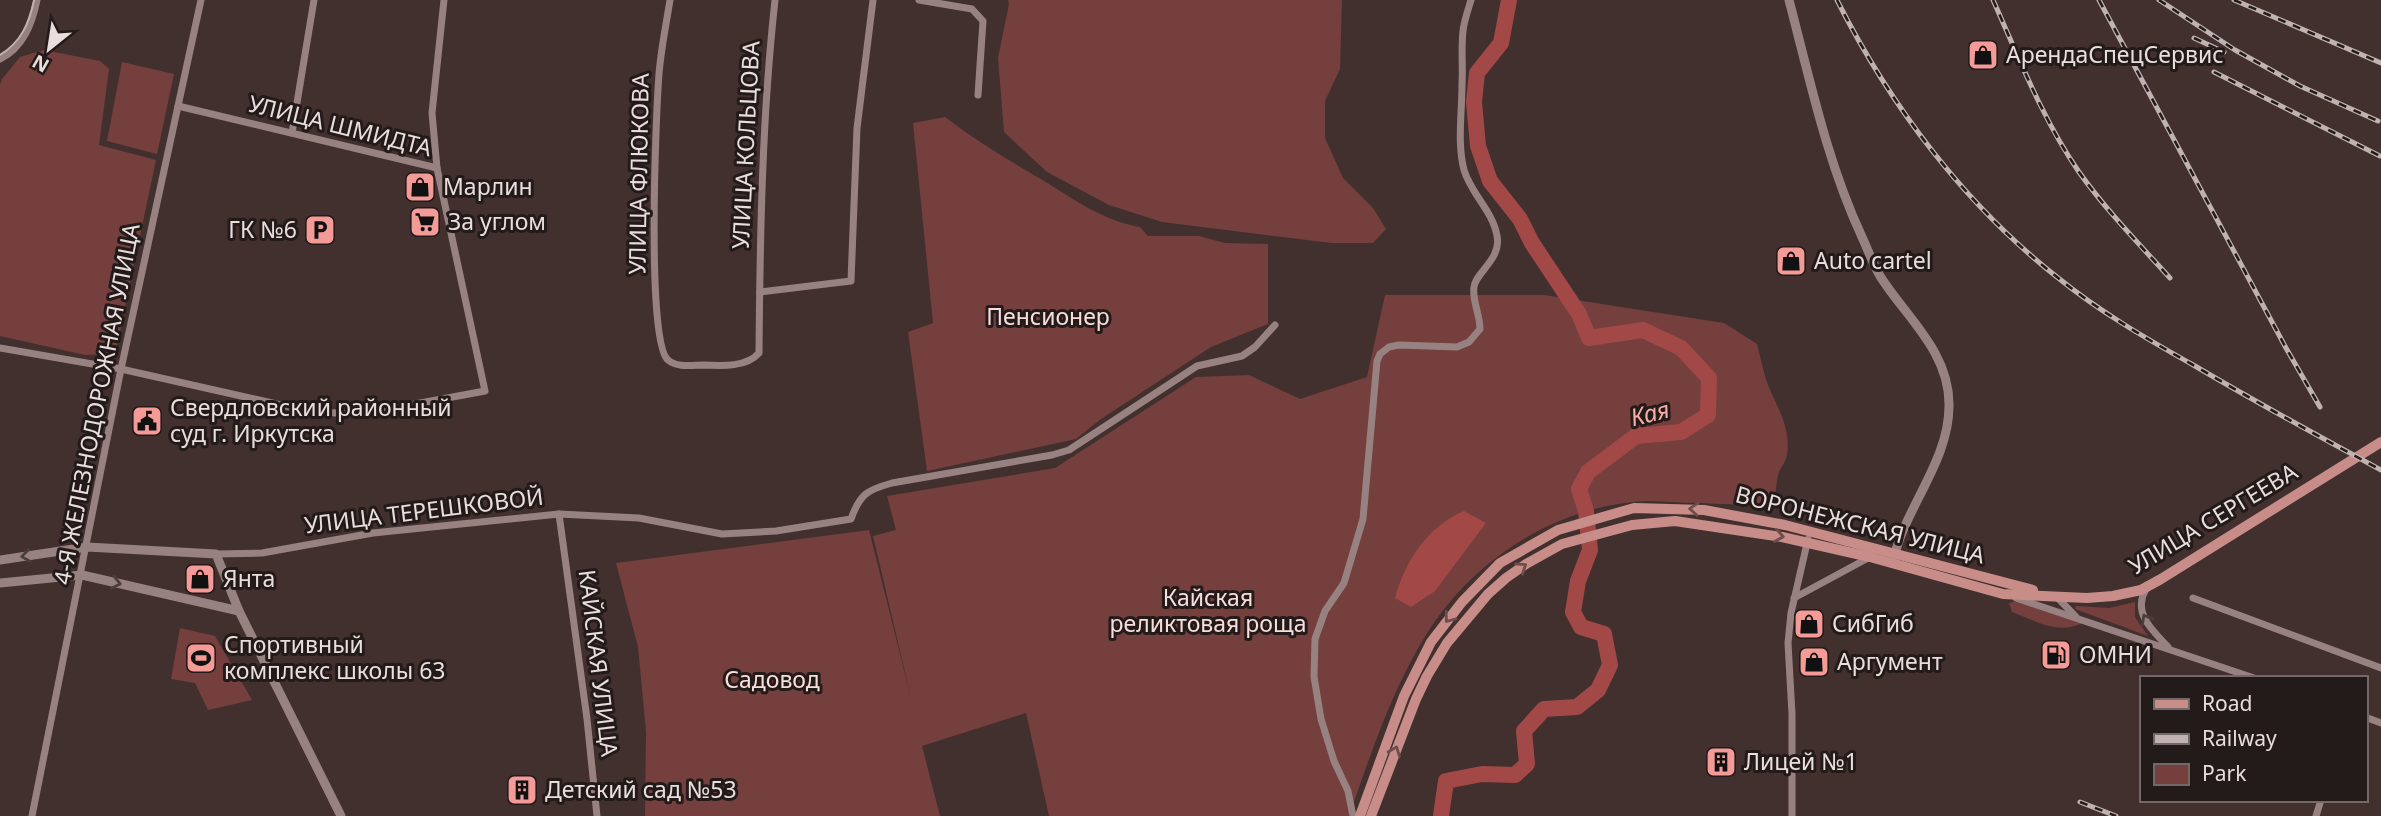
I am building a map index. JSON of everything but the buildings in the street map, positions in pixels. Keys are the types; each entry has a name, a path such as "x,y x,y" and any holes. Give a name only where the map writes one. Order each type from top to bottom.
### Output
{"main road":[{"name":"УЛИЦА СЕРГЕЕВА","path":"2056,596 2087,598 2141,590 2381,442"},
{"name":"ВОРОНЕЖСКАЯ УЛИЦА","path":"1367,816 1404,696 1432,642 1462,602 1500,563 1558,530 1634,508 1703,510 1744,516 1870,557 1894,558 2003,594 2056,596"},
{"name":"ВОРОНЕЖСКАЯ УЛИЦА","path":"1367,816 1426,676 1447,643 1488,594 1506,578 1562,544 1632,524 1675,521 1808,537 2056,596"}],"street":[{"path":"0,59 16,48 31,23 37,0"},
{"name":"4-Я ЖЕЛЕЗНОДОРОЖНАЯ УЛИЦА","path":"33,816 121,369 201,0"},
{"path":"292,133 314,0"},
{"path":"436,168 432,113 444,0"},
{"name":"УЛИЦА ФЛЮКОВА","path":"662,350 655,287 653,185 659,72 670,0"},
{"name":"УЛИЦА КОЛЬЦОВА","path":"662,350 668,360 680,365 725,366 753,360 759,353 759,244 766,85 775,0"},
{"path":"760,292 851,281 858,128 873,0"},
{"path":"919,0 972,9 983,21 978,96"},
{"path":"1353,816 1348,791 1334,761 1321,719 1314,677 1315,639 1325,611 1344,583 1363,519 1371,448 1375,373 1380,354 1389,347 1399,345 1457,347 1469,342 1480,329 1473,289 1475,281 1491,264 1498,239 1491,217 1474,192 1464,170 1461,141 1463,30 1471,0"},
{"path":"1789,0 1827,145 1846,204 1880,275 1932,347 1950,400 1947,432 1905,526 1894,558"},
{"name":"УЛИЦА ШМИДТА","path":"121,369 312,412 361,414 485,391 436,168 178,106"},
{"name":"УЛИЦА ТЕРЕШКОВОЙ","path":"0,559 87,547 216,554 262,553 373,533 559,514 639,518 722,534 776,531 851,519 861,497 874,488 892,482 1069,450 1197,366 1242,356 1255,347 1275,325"},
{"path":"0,348 121,369"},
{"name":"КАЙСКАЯ УЛИЦА","path":"559,514 597,816"},
{"path":"1792,816 1792,713 1788,643 1794,598 1808,537"},
{"path":"216,554 239,611 341,816"},
{"path":"1794,598 1870,557"},
{"path":"0,583 82,575 239,611"},
{"path":"2147,587 2141,598 2140,608 2147,624 2168,647"},
{"path":"2003,594 2248,676"},
{"path":"2056,596 2076,617"},
{"path":"2193,598 2381,668"}],"green space":[{"path":"1008,0 1342,0 1340,69 1325,101 1325,138 1343,178 1373,208 1386,229 1373,243 1331,243 1162,222 1109,205 1047,172 1004,132 998,58"},
{"path":"44,50 100,61 109,69 99,145 156,160 117,345 106,354 85,355 0,336 0,85 20,57"},
{"path":"122,62 174,74 157,154 107,141"},
{"name":"Пенсионер","path":"945,117 993,150 1079,202 1114,220 1140,227 1148,236 1199,236 1225,243 1268,244 1268,324 1211,347 1101,419 1076,439 927,471 908,332 933,323 913,123"},
{"name":"Кайская реликтовая роща","path":"1385,295 1544,295 1724,323 1757,344 1766,380 1784,422 1787,455 1778,475 1774,498 1763,507 1652,501 1613,505 1549,525 1492,561 1467,583 1445,608 1414,656 1383,723 1349,816 1049,816 1026,713 922,746 940,816 645,816 646,732 638,647 616,563 869,530 911,698 873,536 896,530 887,496 1055,468 1196,377 1249,375 1300,399 1367,377"},
{"path":"2017,601 2083,623 2065,628 2038,623 2012,612 2009,603"},
{"path":"2135,602 2135,617 2148,636 2075,609 2076,606 2109,608"},
{"name":"Спортивный комплекс школы 63","path":"180,628 215,636 252,700 208,710 195,683 171,679"}],"shaded area":[{"path":"1464,511 1486,523 1435,591 1411,607 1395,598 1405,571 1420,546 1439,526"}],"waterway":[{"name":"Кая","path":"1441,816 1446,781 1482,774 1515,775 1527,764 1524,731 1544,709 1577,707 1598,690 1610,665 1604,634 1581,627 1573,612 1578,581 1590,550 1586,511 1579,489 1588,472 1636,436 1681,432 1708,415 1709,378 1681,348 1643,330 1589,338 1579,314 1532,243 1520,219 1490,181 1478,146 1474,102 1477,73 1501,43 1509,0"}],"tram line":[{"path":"0,55 23,32 34,0"}],"railway":[{"path":"1837,0 1905,115 1960,185 2023,248 2073,290 2159,346 2381,470"},
{"path":"1993,0 2032,88 2066,152 2100,200 2170,278"},
{"path":"2099,0 2320,407"},
{"path":"2159,0 2235,50 2300,86 2378,121"},
{"path":"2234,0 2381,63"},
{"path":"2194,38 2224,52"},
{"path":"2214,72 2380,156"},
{"path":"2080,802 2116,816"}],"place":[{"name":"АрендаСпецСервис","path":"1983,55"},
{"name":"Марлин","path":"420,187"},
{"name":"За углом","path":"425,222"},
{"name":"ГК №6","path":"320,230"},
{"name":"Auto cartel","path":"1791,261"},
{"name":"Свердловский районный суд г. Иркутска","path":"147,421"},
{"name":"Янта","path":"200,579"},
{"name":"СибГиб","path":"1809,624"},
{"name":"ОМНИ","path":"2056,655"},
{"name":"Спортивный комплекс школы 63","path":"201,658"},
{"name":"Аргумент","path":"1814,662"},
{"name":"Лицей №1","path":"1721,762"},
{"name":"Детский сад №53","path":"522,790"}],"park label":[{"name":"Садовод","path":"772,680"}]}
